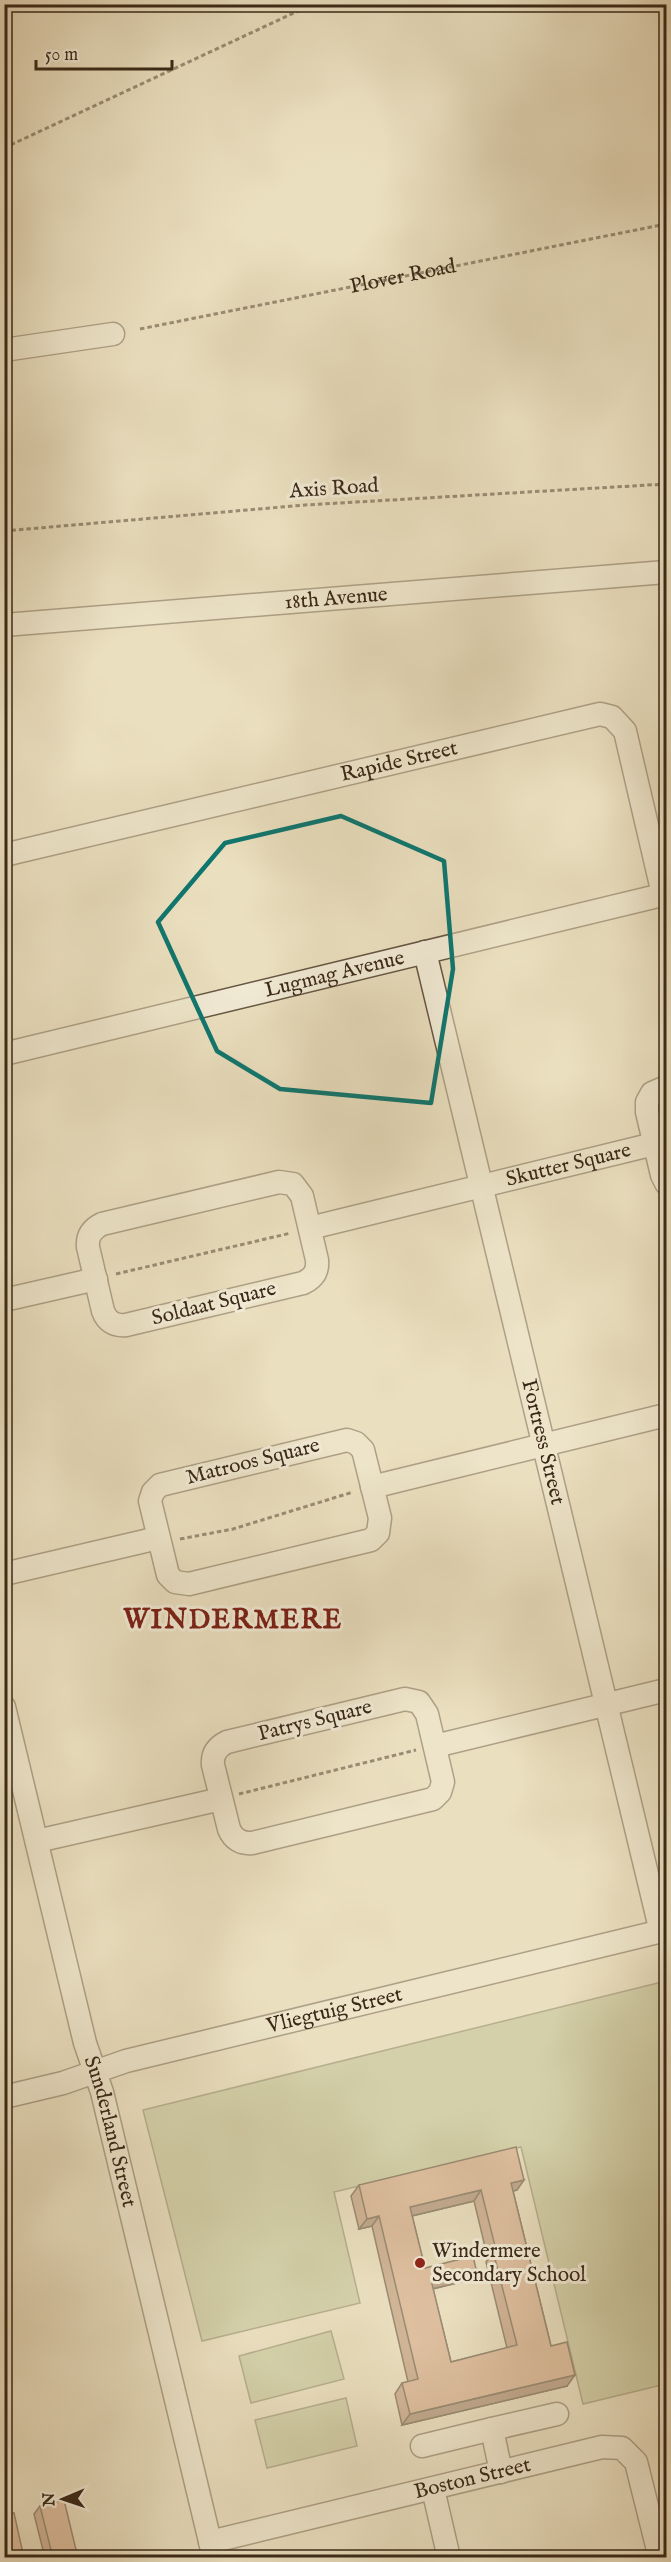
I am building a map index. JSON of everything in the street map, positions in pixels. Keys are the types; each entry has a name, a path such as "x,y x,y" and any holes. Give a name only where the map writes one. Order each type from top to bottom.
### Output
{"street":[{"path":"4,350 113,334"},
{"name":"18th Avenue","path":"4,625 666,572"},
{"name":"Rapide Street","path":"4,855 600,714 612,717 625,731 665,894"},
{"name":"Lugmag Avenue","path":"4,1054 665,894"},
{"name":"Fortress Street","path":"425,952 606,1704 664,1931"},
{"name":"Skutter Square","path":"666,1087 656,1090 647,1102 654,1144 666,1183"},
{"name":"Skutter Square","path":"481,1186 654,1144"},
{"name":"Soldaat Square","path":"284,1181 293,1184 302,1196 318,1265 315,1274 308,1281 122,1326 108,1320 96,1279 88,1243 90,1233 98,1226 284,1181"},
{"path":"310,1228 481,1186"},
{"path":"4,1300 96,1279"},
{"path":"372,1487 666,1415"},
{"name":"Matroos Square","path":"347,1440 360,1446 365,1455 372,1487 380,1523 378,1533 370,1540 189,1584 175,1582 168,1575 150,1501 153,1492 160,1485 347,1440"},
{"path":"4,1574 158,1538"},
{"path":"435,1746 666,1690"},
{"name":"Patrys Square","path":"409,1699 418,1702 425,1709 443,1782 440,1792 429,1800 247,1844 237,1841 230,1833 221,1799 213,1760 216,1751 227,1742 409,1699"},
{"name":"Sunderland Street","path":"4,1707 85,2043 102,2092 212,2550"},
{"path":"37,1841 221,1799"},
{"name":"Vliegtuig Street","path":"4,2097 63,2083 126,2061 664,1931"},
{"path":"422,2446 557,2414"},
{"path":"492,2429 501,2472"},
{"name":"Boston Street","path":"212,2550 433,2489 602,2447 622,2448 636,2462 660,2558"},
{"path":"433,2489 449,2558"}],"path":[{"path":"4,148 312,4"},
{"name":"Plover Road","path":"140,329 666,224"},
{"name":"Axis Road","path":"4,531 305,505 666,484"},
{"path":"96,1279 310,1228"},
{"path":"158,1538 172,1540 233,1528 372,1487"},
{"path":"221,1799 369,1760 435,1746"}],"highlighted area":[{"path":"341,816 444,861 453,969 431,1103 280,1089 217,1051 158,922 225,843"}],"green space":[{"path":"666,1981 666,2384 583,2404 521,2147 334,2192 360,2303 202,2341 143,2110"},
{"path":"331,2331 344,2379 251,2403 239,2356"},
{"path":"346,2398 357,2446 267,2468 255,2420"}],"building":[{"path":"516,2147 524,2180 511,2183 551,2346 567,2342 575,2375 410,2414 402,2383 418,2379 379,2216 367,2219 359,2185","holes":["481,2190 496,2250 493,2251 517,2345 451,2362 431,2280 476,2269 473,2256 425,2268 410,2207"]},
{"path":"64,2500 78,2558 53,2558 40,2506"},
{"path":"14,2513 24,2558 4,2558 4,2515"}],"place":[{"name":"Windermere Secondary School","path":"420,2263"}],"district":[{"name":"WINDERMERE","path":"233,1621"}]}
